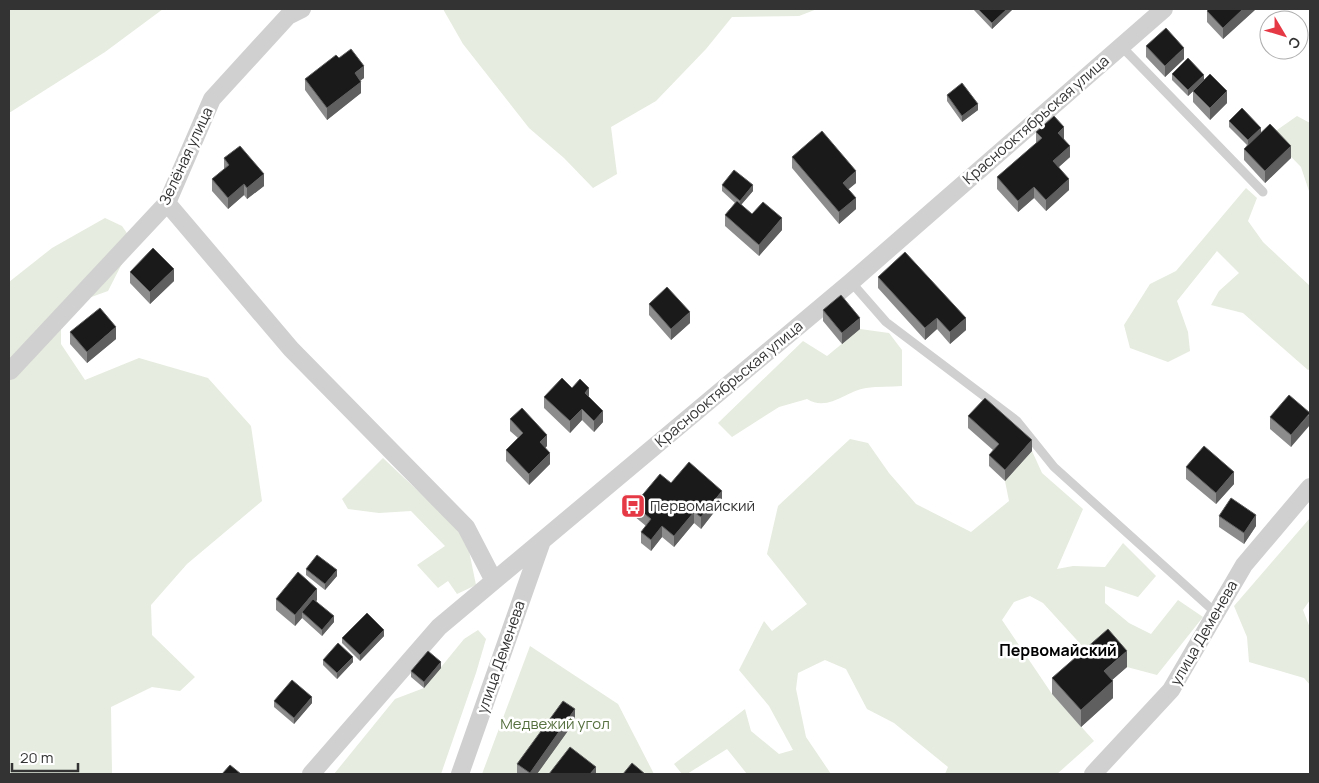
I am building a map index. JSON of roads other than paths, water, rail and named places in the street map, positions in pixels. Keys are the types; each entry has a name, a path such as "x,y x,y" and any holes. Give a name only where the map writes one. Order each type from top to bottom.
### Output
{"street":[{"name":"Зелёная улица","path":"10,372 168,203 212,99 288,16 302,9"},
{"name":"Краснооктябрьская улица","path":"311,774 439,627 851,282 1164,9"},
{"path":"168,203 291,349 466,527 494,581"},
{"name":"улица Деменева","path":"1093,774 1171,690 1244,565 1310,487"},
{"name":"улица Деменева","path":"460,774 542,541"}],"lane":[{"path":"1121,46 1263,192"},
{"path":"851,282 886,322 1017,421 1054,467 1216,613"}],"place":[{"name":"Первомайский","path":"633,506"}],"district":[{"name":"Первомайский","path":"1058,650"}],"park label":[{"name":"Медвежий угол","path":"555,724"}]}
